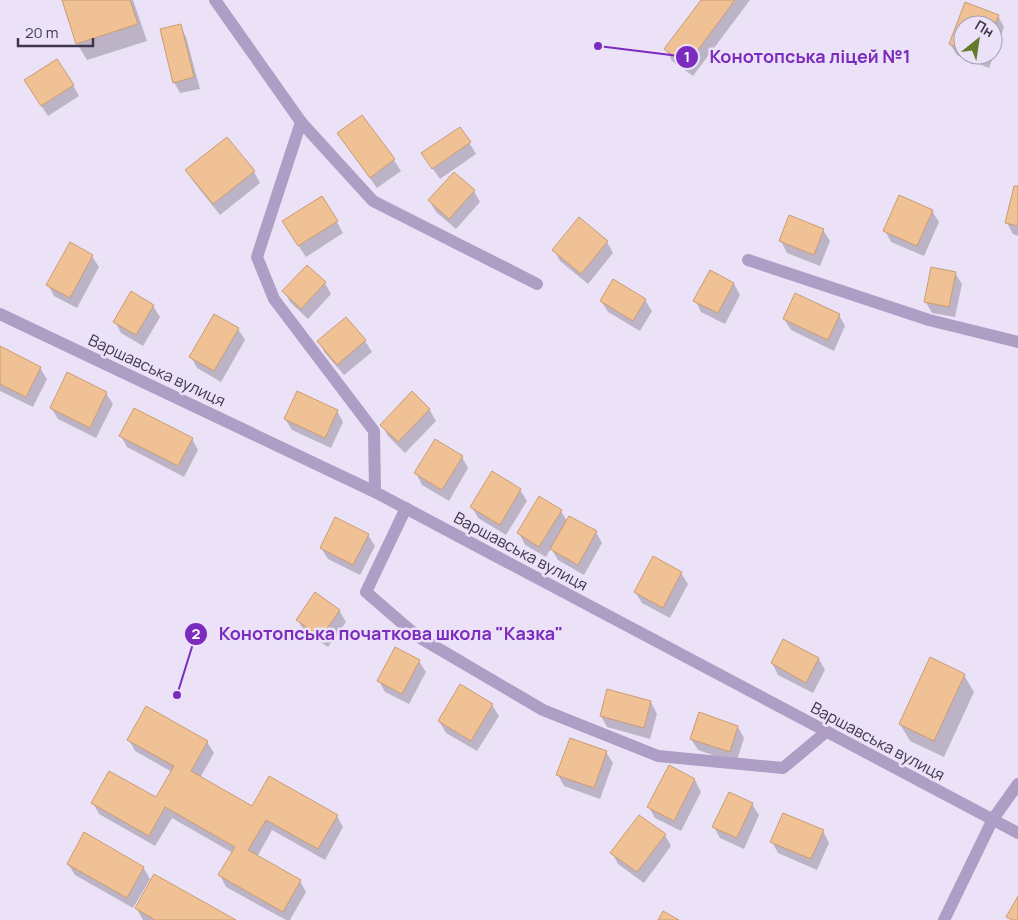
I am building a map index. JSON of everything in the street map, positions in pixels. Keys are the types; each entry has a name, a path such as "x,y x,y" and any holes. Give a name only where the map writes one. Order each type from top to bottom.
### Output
{"street":[{"path":"215,0 301,122 373,201 537,284"},
{"path":"301,122 257,257 274,299 374,430 374,492"},
{"path":"748,260 929,320 1018,342"},
{"name":"Варшавська вулиця","path":"0,314 406,508 1018,834"},
{"path":"406,508 366,592 417,636 543,710 658,756 783,768 826,732"},
{"path":"944,920 993,820 1018,784"}],"building":[{"path":"62,0 130,0 138,24 76,44"},
{"path":"701,0 735,0 686,66 664,49"},
{"path":"965,2 999,15 960,15"},
{"path":"181,24 194,77 173,83 160,29"},
{"path":"953,34 953,46 949,44"},
{"path":"57,59 74,85 41,106 24,80"},
{"path":"362,115 395,159 370,178 337,133"},
{"path":"460,127 471,142 432,169 421,153"},
{"path":"227,137 255,171 213,204 185,170"},
{"path":"454,172 475,190 449,219 428,200"},
{"path":"1014,186 1018,186 1018,226 1005,223"},
{"path":"899,195 933,210 917,246 883,231"},
{"path":"322,196 338,221 298,246 282,221"},
{"path":"789,215 824,229 814,255 779,241"},
{"path":"579,217 608,241 581,274 552,250"},
{"path":"70,242 93,255 70,298 46,285"},
{"path":"307,265 326,282 301,309 282,291"},
{"path":"931,267 956,272 949,307 924,302"},
{"path":"710,270 734,283 718,313 693,301"},
{"path":"613,279 646,299 633,321 600,301"},
{"path":"131,291 154,305 136,335 113,322"},
{"path":"795,293 840,314 828,340 783,319"},
{"path":"214,314 239,328 214,371 189,357"},
{"path":"346,317 366,340 337,365 317,341"},
{"path":"0,346 41,367 26,397 0,384"},
{"path":"67,372 107,392 90,428 50,408"},
{"path":"297,391 338,410 325,438 284,419"},
{"path":"412,391 430,409 398,442 380,425"},
{"path":"134,408 193,438 178,466 119,436"},
{"path":"435,439 463,456 442,490 414,473"},
{"path":"492,471 521,489 500,525 470,507"},
{"path":"539,496 562,510 539,547 517,533"},
{"path":"569,516 597,531 578,565 550,549"},
{"path":"335,517 369,534 353,565 320,548"},
{"path":"653,556 682,572 663,608 634,592"},
{"path":"315,592 340,610 321,637 296,620"},
{"path":"783,639 819,658 806,683 771,663"},
{"path":"395,647 420,660 402,694 377,681"},
{"path":"930,657 965,674 934,741 899,724"},
{"path":"460,684 493,704 471,741 438,721"},
{"path":"607,689 651,701 644,728 600,716"},
{"path":"146,706 208,741 191,771 252,806 269,776 338,815 318,849 266,820 248,850 301,880 283,912 218,875 235,847 165,807 149,836 91,803 109,771 156,797 174,766 127,740"},
{"path":"699,712 738,726 730,752 690,739"},
{"path":"570,738 607,751 594,788 556,775"},
{"path":"669,765 695,779 674,821 647,807"},
{"path":"729,792 753,803 737,838 712,827"},
{"path":"783,813 824,830 811,859 770,842"},
{"path":"639,815 666,834 637,872 610,853"},
{"path":"84,832 144,867 127,898 67,864"},
{"path":"154,874 236,920 155,920 135,908"},
{"path":"1018,896 1018,920 1012,920 1006,917"},
{"path":"663,911 679,920 658,920"}],"place":[{"name":"Конотопська ліцей №1","path":"598,46"},
{"name":"Конотопська початкова школа \"Казка\"","path":"177,695"}]}
